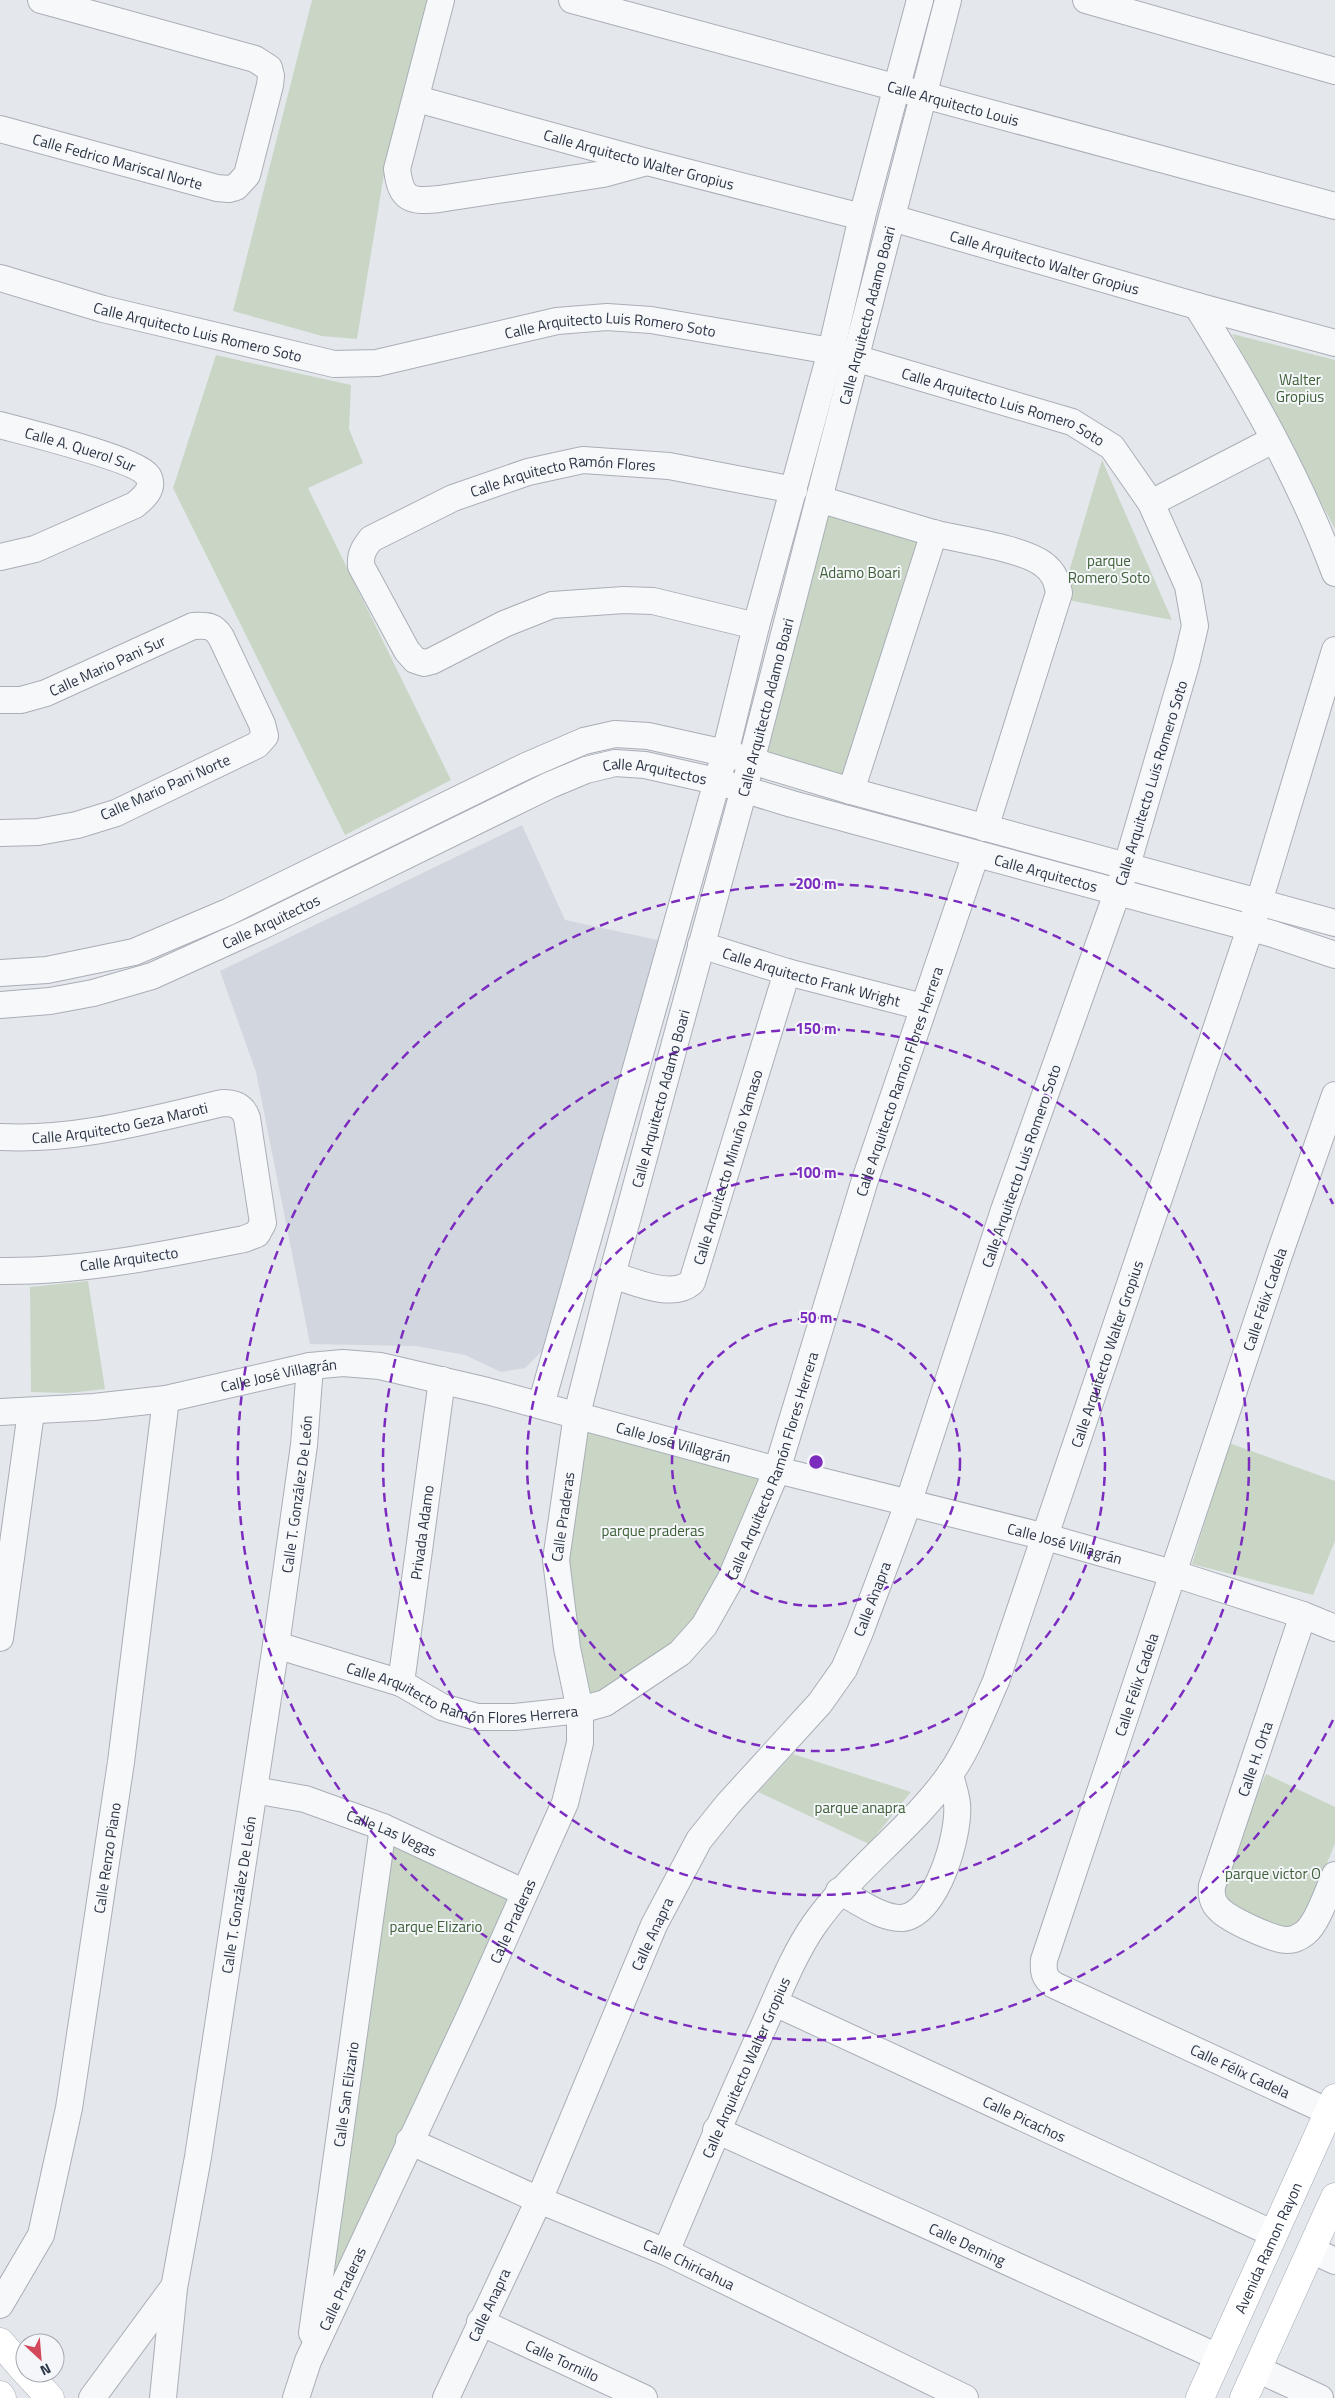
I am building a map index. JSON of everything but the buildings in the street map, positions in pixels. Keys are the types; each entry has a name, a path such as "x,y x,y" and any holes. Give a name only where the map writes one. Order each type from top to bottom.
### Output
{"main road":[{"name":"Avenida Ramon Rayon","path":"1200,2398 1332,2105"},
{"path":"1244,2398 1257,2369 1323,2256 1335,2197"},
{"path":"0,2342 15,2359"},
{"path":"36,2383 50,2398"}],"street":[{"name":"Calle Fedrico Mariscal Norte","path":"0,129 217,188 229,189 236,187 247,175 272,76 269,68 255,59 41,0"},
{"path":"441,0 398,169 402,191 410,199 439,200 603,174 647,162"},
{"name":"Calle Arquitecto Louis","path":"572,0 1335,206"},
{"name":"Calle Arquitecto Adamo Boari","path":"577,1414 612,1275 744,789 819,499 843,354 862,217 920,0"},
{"name":"Calle Arquitecto Adamo Boari","path":"541,1405 724,753 756,626 794,490 892,218 948,0"},
{"path":"1086,0 1335,71"},
{"name":"Calle Arquitecto Walter Gropius","path":"416,99 647,162 862,217"},
{"name":"Calle Arquitecto Walter Gropius","path":"892,218 1197,306 1335,343"},
{"name":"Calle Arquitecto Luis Romero Soto","path":"0,278 104,308 334,364 377,362 557,321 606,317 652,320 843,354 1072,422 1112,447 1151,504 1188,586 1195,626 1186,664 1118,893 1004,1210 908,1504"},
{"path":"1197,306 1240,375 1316,522 1335,573"},
{"name":"Calle A. Querol Sur","path":"0,425 84,449 141,469 148,477 150,485 146,495 135,505 36,549 0,556"},
{"path":"1151,504 1273,440"},
{"name":"Calle Arquitecto Ramón Flores","path":"756,626 652,601 624,600 552,605 504,624 432,661 424,663 415,660 407,651 361,566 363,548 371,539 391,527 469,492 528,472 583,460 669,466 794,490"},
{"path":"819,499 934,533 996,547 1042,563 1057,580 1059,593 985,828"},
{"path":"851,791 934,533"},
{"name":"Calle Mario Pani Sur","path":"0,700 21,700 46,693 193,626 212,627 221,637 262,724 264,736"},
{"path":"1259,902 1335,650"},
{"name":"Calle Arquitectos","path":"4,973 47,970 134,952 228,912 559,751 584,741 615,734 648,736 724,753 851,791 1335,923"},
{"name":"Calle Mario Pani Norte","path":"0,833 38,832 116,813 257,745 264,736"},
{"name":"Calle Arquitectos","path":"2,1005 93,993 152,976 260,927 550,786 586,770 615,763 645,764 716,781 1250,928 1335,954"},
{"path":"414,820 426,845"},
{"name":"Calle Arquitecto Ramón Flores Herrera","path":"276,1645 401,1683 442,1707 477,1717 515,1717 580,1710 605,1703 680,1653 704,1626 730,1580 776,1470 864,1183 976,854"},
{"name":"Calle Arquitecto Walter Gropius","path":"666,2252 716,2130 793,1963 813,1927 839,1891 916,1813 950,1774 968,1745 996,1681 1046,1537 1259,902"},
{"name":"Calle Arquitecto Frank Wright","path":"701,945 787,972 923,1006"},
{"name":"Calle Arquitecto Minuño Yamaso","path":"612,1275 663,1289 677,1290 685,1288 692,1282 787,972"},
{"path":"2,1005 4,973"},
{"name":"Calle Félix Cadela","path":"1332,2105 1054,1985 1047,1980 1044,1971 1044,1960 1172,1574 1335,1095"},
{"name":"Calle Arquitecto Geza Maroti","path":"0,1137 20,1138 89,1133 222,1103 240,1106 247,1118 263,1217 263,1223 256,1234"},
{"name":"Calle Arquitecto","path":"0,1271 32,1271 145,1259 244,1239 256,1234"},
{"name":"Calle José Villagrán","path":"0,1412 31,1412 166,1399 310,1366 343,1363 380,1366 577,1414 776,1470 1046,1537 1303,1615 1335,1628"},
{"name":"Calle T. González De León","path":"92,2398 174,2288 198,2157 276,1645 304,1445 310,1366"},
{"name":"Privada Adamo","path":"401,1683 442,1380"},
{"name":"Calle Renzo Piano","path":"0,2305 41,2235 69,2108 121,1762 166,1399"},
{"path":"0,1638 31,1412"},
{"name":"Calle Praderas","path":"296,2398 308,2361 409,2141 471,2013 523,1892 565,1803 580,1743 580,1710 567,1648 556,1560 577,1414"},
{"name":"Calle Anapra","path":"446,2398 480,2322 539,2200 663,1908 699,1840 728,1804 820,1703 844,1669 908,1504"},
{"name":"Calle H. Orta","path":"1303,1615 1212,1886 1211,1895 1215,1903 1227,1916 1277,1939 1289,1940 1298,1938 1307,1932 1316,1918 1335,1874"},
{"path":"839,1891 887,1916 902,1918 920,1910 935,1887 948,1860 955,1833 957,1804 950,1774"},
{"name":"Calle Las Vegas","path":"254,1790 305,1799 383,1827 523,1892"},
{"name":"Calle San Elizario","path":"308,2361 383,1827"},
{"name":"Calle Picachos","path":"775,2003 1274,2234"},
{"name":"Calle Deming","path":"716,2130 1218,2357"},
{"name":"Calle Chiricahua","path":"409,2141 539,2200 666,2252 966,2398"},
{"path":"163,2398 174,2288"},
{"name":"Calle Tornillo","path":"480,2322 644,2398"},
{"path":"1257,2369 1320,2398"}],"shaded area":[{"path":"522,825 565,920 658,940 548,1345 525,1368 501,1372 465,1355 416,1346 310,1344 256,1072 220,971"}],"green space":[{"path":"312,0 428,0 385,168 357,339 322,336 233,311"},
{"name":"Walter Gropius","path":"1232,334 1335,360 1335,529"},
{"path":"216,355 351,385 349,429 363,463 308,488 451,780 345,835 173,488"},
{"name":"parque Romero Soto","path":"1102,460 1172,620 1073,601 1063,592"},
{"name":"Adamo Boari","path":"819,499 934,533 851,791 751,762"},
{"path":"88,1281 105,1389 69,1393 31,1392 30,1287"},
{"name":"parque praderas","path":"577,1414 777,1470 704,1626 580,1710 560,1603"},
{"path":"1229,1443 1335,1481 1335,1541 1313,1595 1192,1564"},
{"name":"parque anapra","path":"793,1754 911,1792 869,1844 758,1792"},
{"name":"parque victor O","path":"1266,1774 1335,1807 1335,1843 1298,1938 1211,1895"},
{"name":"parque Elizario","path":"383,1827 523,1892 308,2361"}]}
